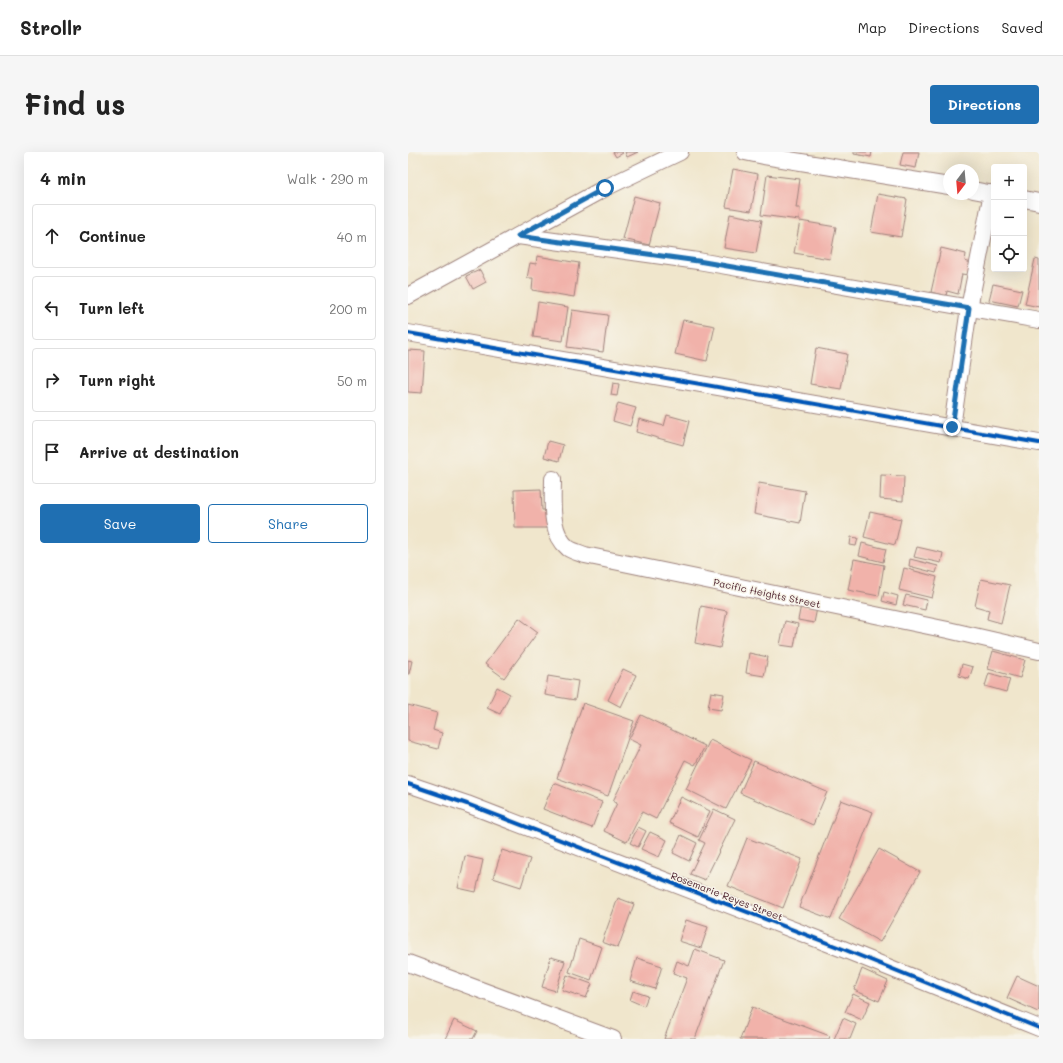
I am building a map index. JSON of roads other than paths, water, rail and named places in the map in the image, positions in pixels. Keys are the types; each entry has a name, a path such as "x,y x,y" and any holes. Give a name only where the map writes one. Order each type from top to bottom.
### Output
{"street":[{"path":"408,296 605,188 680,152"},
{"path":"745,152 771,158 943,185"},
{"path":"979,191 991,193"},
{"path":"952,427 969,308 992,200"},
{"path":"1027,200 1039,202"},
{"path":"518,236 698,261 1039,320"},
{"path":"408,333 1039,443"},
{"name":"Pacific Heights Street","path":"553,479 553,511 555,527 560,540 569,548 585,555 1039,650"},
{"name":"Rosemarie Reyes Street","path":"408,784 474,807 843,949 1039,1028"},
{"path":"408,963 613,1039"}]}
